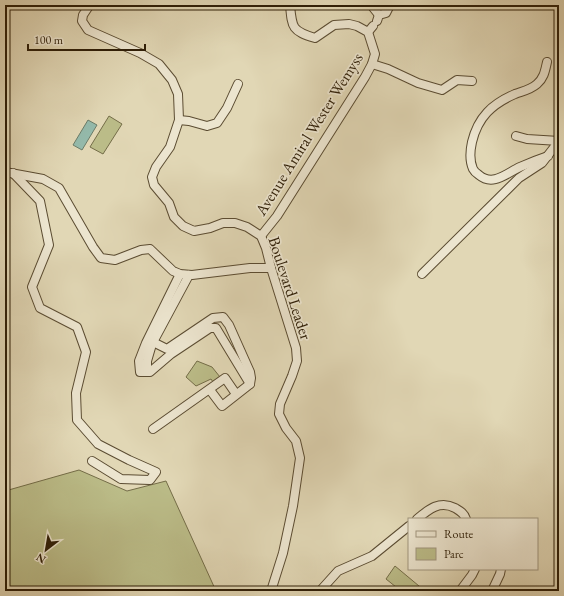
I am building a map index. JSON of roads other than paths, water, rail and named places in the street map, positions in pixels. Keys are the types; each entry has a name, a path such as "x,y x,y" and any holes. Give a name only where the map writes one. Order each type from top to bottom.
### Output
{"street":[{"name":"Boulevard Leader","path":"91,5 88,6 83,15 82,21 88,30 140,53 159,64 172,80 178,94 179,120 170,147 156,167 152,176 154,185 169,202 174,217 183,226 194,231 210,228 223,223 235,223 247,227 261,236 266,248 296,348 297,360 280,404 279,414 286,428 296,441 300,458 285,546 271,591"},
{"name":"Avenue Amiral Wester Wemyss","path":"261,236 277,216 372,64 375,54 374,24 357,26 349,24 334,25 315,38 300,34 291,22 290,5"},
{"path":"371,5 374,24"},
{"path":"374,24 386,13 390,5"},
{"path":"547,62 544,76 537,84 528,90 493,105 482,118 474,131 470,160 473,170 481,177 488,180 496,180 548,156"},
{"path":"372,64 388,69 418,83 442,90 457,80 472,81"},
{"path":"179,120 207,126 217,123 227,108 238,84"},
{"path":"516,136 527,139 559,141"},
{"path":"422,274 519,178 542,163 559,141"},
{"path":"9,172 43,179 59,188 93,247 101,258 115,260 141,250 150,249 173,271 180,274 189,275 250,268 271,268"},
{"path":"9,172 40,200 49,245 32,287 40,308 77,327 86,352 76,393 77,420 98,444 156,472 150,480 121,479 92,461"},
{"path":"143,372 156,330 180,274"},
{"path":"143,372 139,360 189,275"},
{"path":"153,342 167,349 212,318 222,317 229,325 250,372 251,378 250,384 222,406 210,390"},
{"path":"143,372 150,372 171,354 210,328 216,328 250,384"},
{"path":"153,429 225,378 236,394"},
{"path":"418,518 428,510 437,506 449,505 467,518"},
{"path":"320,591 338,571 372,556 408,527"},
{"path":"460,591 474,570"},
{"path":"492,591 501,570"}]}
